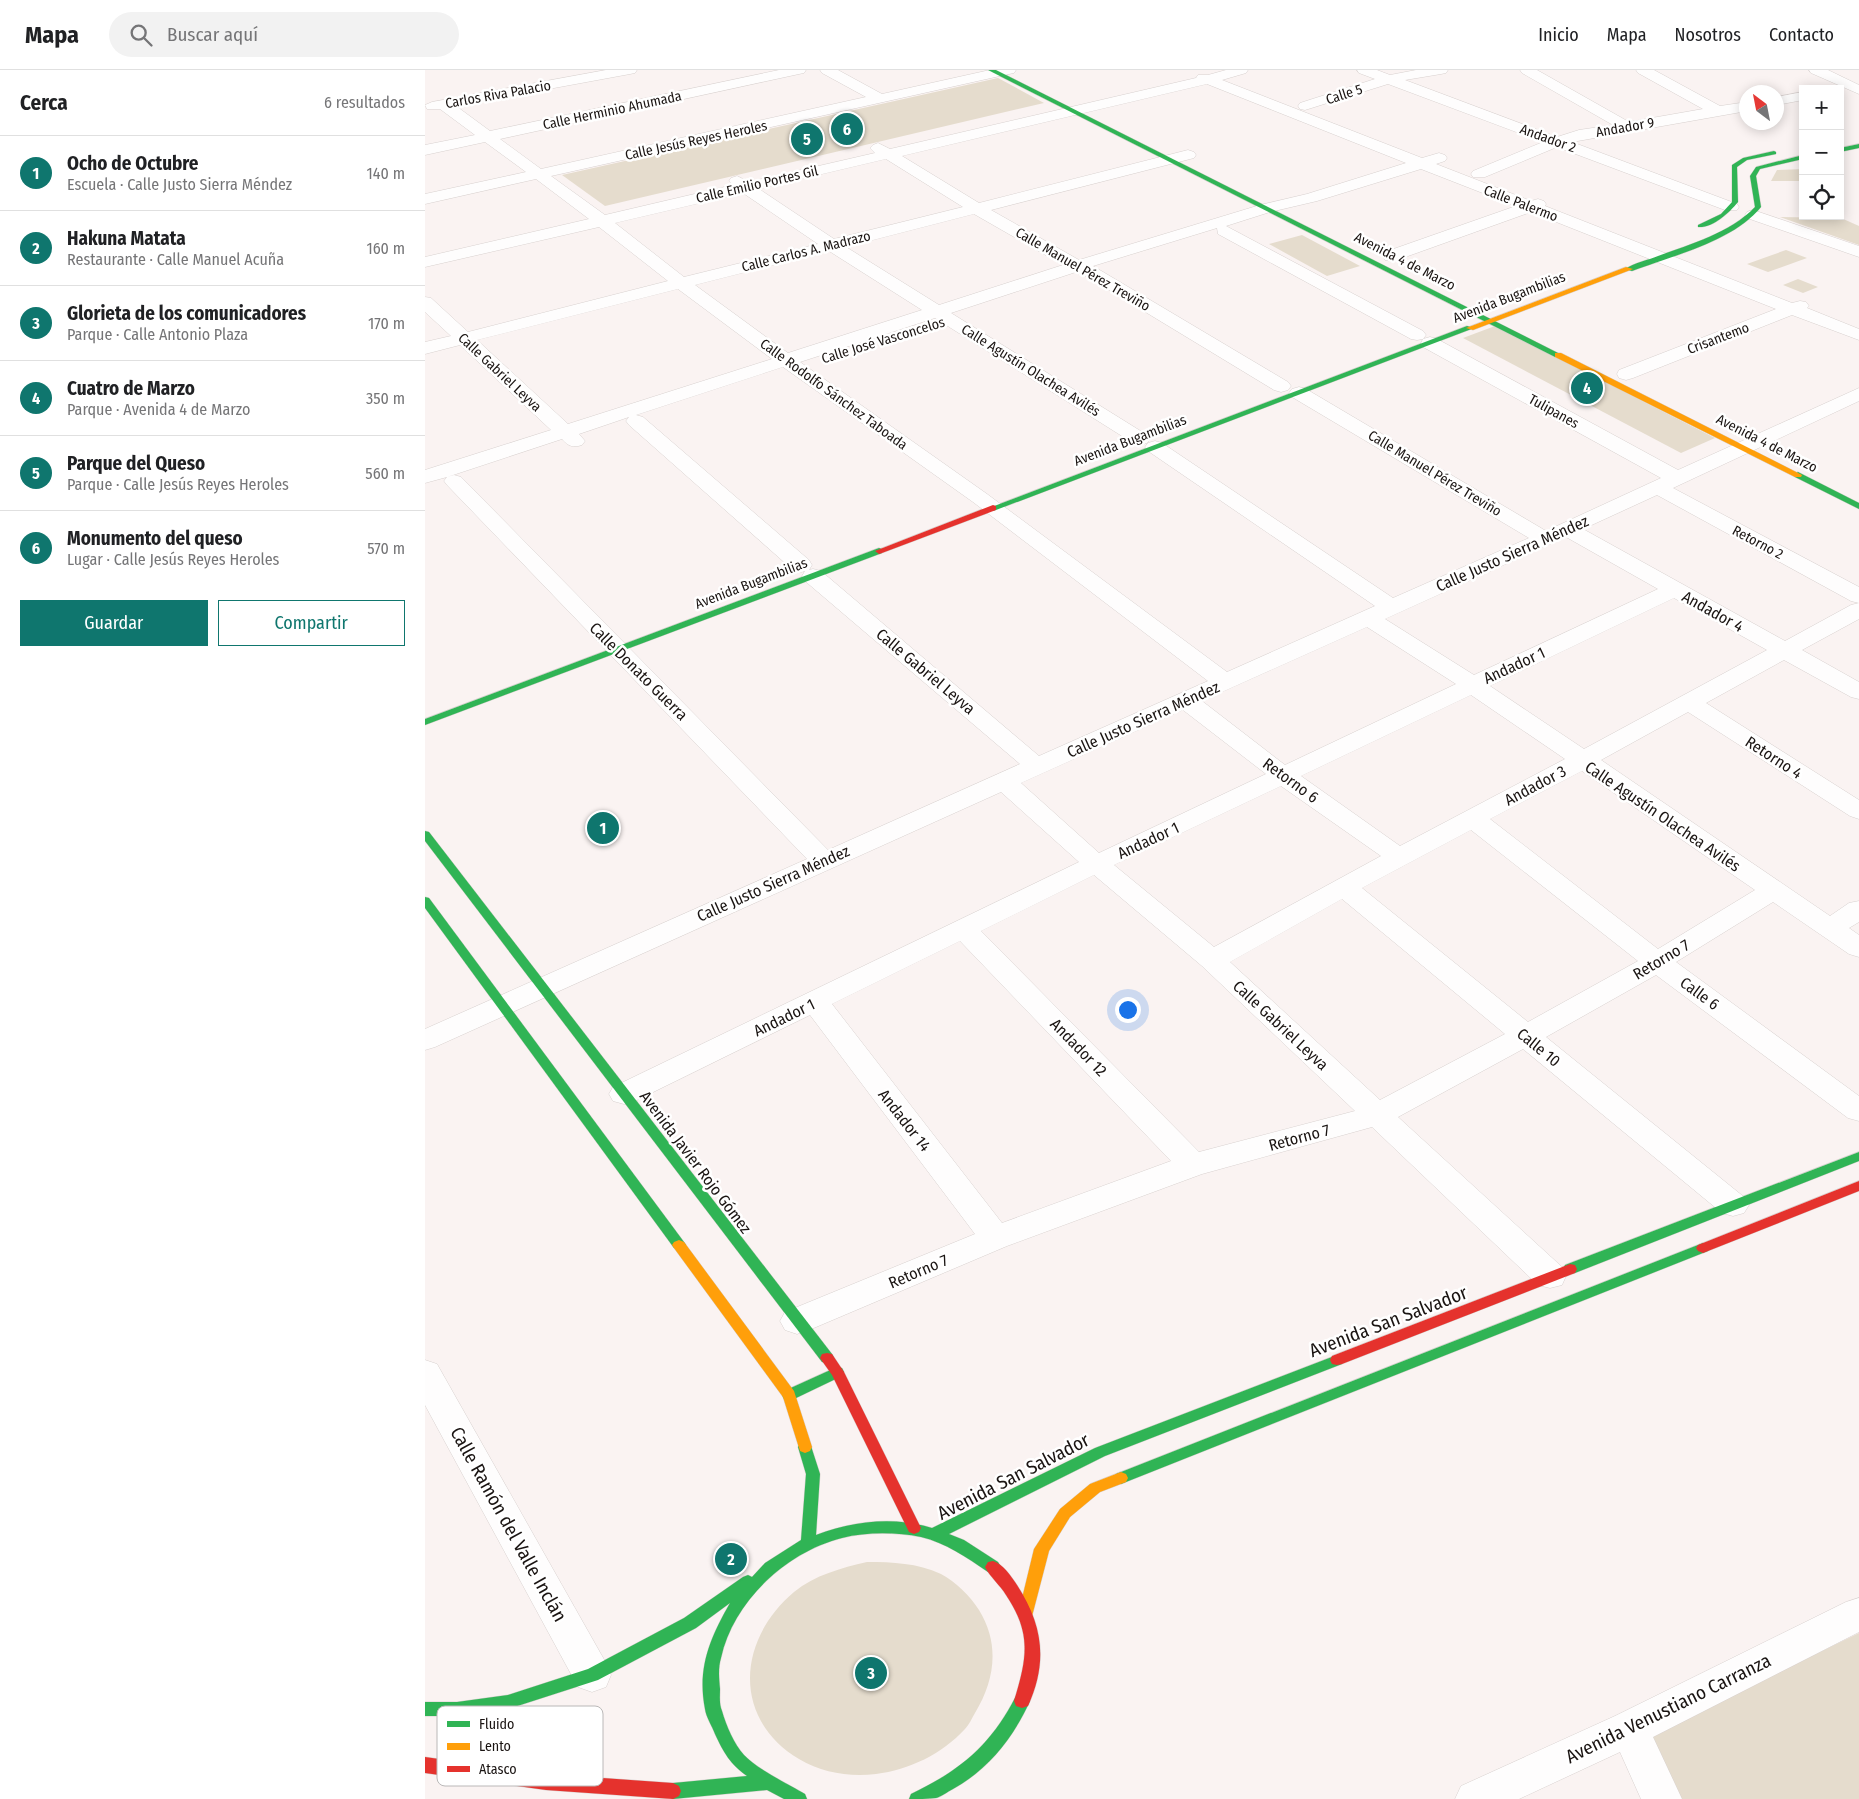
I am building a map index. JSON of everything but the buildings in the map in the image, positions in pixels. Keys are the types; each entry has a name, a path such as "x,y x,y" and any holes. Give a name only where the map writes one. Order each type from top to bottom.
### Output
{"main road":[{"name":"Avenida 4 de Marzo","path":"1017,70 1074,105 1105,114"},
{"name":"Avenida 4 de Marzo","path":"999,71 1074,105 1170,153 1286,205 1490,321 1755,442 1859,506"},
{"path":"1687,232 1723,215 1735,202 1733,171 1738,162 1799,149"},
{"path":"1676,251 1743,222 1753,215 1758,205 1753,176 1755,172 1765,165 1799,158"},
{"path":"1626,257 1644,251"},
{"name":"Avenida Bugambilias","path":"1399,342 1490,321 1660,251"},
{"name":"Avenida 4 de Marzo","path":"1387,254 1408,265"},
{"name":"Avenida Bugambilias","path":"1451,323 1528,294"},
{"path":"1493,307 1524,323"},
{"name":"Avenida Bugambilias","path":"425,722 609,641 1424,337"},
{"path":"1622,372 1644,382"},
{"name":"Avenida Bugambilias","path":"1123,445 1149,440"},
{"name":"Avenida Javier Rojo Gómez","path":"425,834 837,1372 914,1528"},
{"path":"425,900 789,1395 813,1474 808,1544"},
{"name":"Avenida San Salvador","path":"937,1533 1100,1452 1859,1156"},
{"path":"1026,1615 1043,1549 1065,1512 1095,1488 1119,1476 1859,1186"},
{"path":"789,1395 837,1372"},
{"path":"479,1706 508,1702 592,1675 690,1623 766,1570 808,1544 842,1532 878,1526 914,1528 937,1533 976,1551 1007,1580 1026,1615 1033,1656 1024,1700 1001,1740 965,1775 918,1799"},
{"path":"766,1570 730,1611 711,1660 713,1710 734,1755 768,1782 799,1799"},
{"path":"603,1786 677,1791 768,1782"}],"street":[{"name":"Carlos Riva Palacio","path":"434,106 630,70"},
{"name":"Calle Herminio Ahumada","path":"425,150 799,70"},
{"path":"827,70 881,99"},
{"name":"Calle Emilio Portes Gil","path":"425,254 741,184 1207,73 1241,70"},
{"name":"Andador 2","path":"1364,70 1731,207"},
{"name":"Calle 5","path":"1305,106 1389,79 1441,70"},
{"path":"1527,70 1626,126"},
{"path":"1643,70 1718,111"},
{"path":"1816,70 1850,89"},
{"name":"Calle Jesús Reyes Heroles","path":"425,200 999,71"},
{"name":"Calle Palermo","path":"1207,73 1305,106 1439,158 1547,201 1660,251 1800,306 1859,322"},
{"name":"Calle Palermo","path":"1207,73 1423,164 1644,251 1676,251 1800,306 1859,335"},
{"path":"1784,100 1799,97"},
{"name":"Calle Rodolfo Sánchez Taboada","path":"434,106 486,137 538,174 597,217 682,284 983,501 1225,682"},
{"name":"Andador 9","path":"1479,174 1579,135 1739,107"},
{"name":"Calle Manuel Pérez Treviño","path":"881,151 977,209 1084,269 1545,539"},
{"name":"Calle Carlos A. Madrazo","path":"425,348 977,209 1170,153 1192,157"},
{"name":"Calle José Vasconcelos","path":"425,490 454,481 570,437 790,363 1439,158"},
{"name":"Calle Agustín Olachea Avilés","path":"741,184 831,245 943,316 1149,440 1391,607"},
{"path":"1387,254 1547,201"},
{"name":"Calle José Vasconcelos","path":"1084,269 1224,230 1286,205"},
{"path":"1753,215 1859,252"},
{"name":"Calle Emilio Portes Gil","path":"425,262 597,217"},
{"name":"Tulipanes","path":"1224,230 1424,337 1667,483"},
{"name":"Calle Gabriel Leyva","path":"425,302 570,437"},
{"name":"Crisantemo","path":"1622,372 1800,306"},
{"name":"Calle José Vasconcelos","path":"425,477 636,421 790,363"},
{"name":"Calle Justo Sierra Méndez","path":"425,1040 542,986 1545,539 1859,394"},
{"name":"Calle Gabriel Leyva","path":"636,421 804,568 1038,766"},
{"name":"Calle Donato Guerra","path":"454,481 824,861"},
{"name":"Retorno 2","path":"1667,483 1859,596"},
{"name":"Andador 4","path":"1567,529 1859,692"},
{"name":"Andador 1","path":"624,1094 965,930 1096,864 1675,589"},
{"name":"Andador 3","path":"1212,960 1399,857 1785,652 1859,610"},
{"name":"Calle Agustín Olachea Avilés","path":"1367,617 1473,685 1859,948"},
{"name":"Retorno 6","path":"1185,700 1284,776 1399,857"},
{"name":"Retorno 4","path":"1689,703 1859,811"},
{"name":"Calle Gabriel Leyva","path":"1004,781 1096,864 1212,960 1550,1276"},
{"name":"Calle 6","path":"1472,818 1657,962 1859,1111"},
{"name":"Calle 10","path":"1345,888 1733,1206"},
{"name":"Retorno 7","path":"797,1321 996,1238 1193,1165 1377,1115 1525,1036 1657,962 1773,891"},
{"path":"1831,928 1859,909"},
{"name":"Andador 12","path":"965,930 1193,1165"},
{"name":"Andador 14","path":"815,1002 996,1238"},
{"name":"Calle Ramón del Valle Inclán","path":"425,1372 592,1675"},
{"name":"Avenida Venustiano Carranza","path":"1475,1799 1629,1729 1859,1614"},
{"path":"1629,1729 1662,1799"}],"shaded area":[{"path":"998,78 1044,103 605,206 562,175"},
{"path":"1799,169 1799,181 1771,181 1777,170"},
{"path":"1780,217 1799,217 1799,220 1844,219 1859,226 1859,245"},
{"path":"1302,235 1360,266 1327,276 1269,244"},
{"path":"1786,250 1807,258 1768,272 1747,264"},
{"path":"1798,279 1818,287 1803,293 1783,285"},
{"path":"1495,326 1715,438 1681,453 1463,338"},
{"path":"867,1562 914,1565 932,1570 952,1581 971,1600 986,1623 992,1649 992,1662 991,1675 982,1700 966,1727 956,1738 935,1753 913,1765 888,1772 856,1775 836,1773 817,1768 799,1759 777,1742 762,1723 753,1701 750,1678 753,1655 761,1633 775,1611 794,1592 819,1577"},
{"path":"1859,1633 1859,1799 1681,1799 1646,1736"}],"traffic: fast":[{"path":"991,70 1558,355"},
{"path":"1844,149 1859,146"},
{"path":"1700,226 1723,215 1735,202 1734,166 1745,159 1774,153"},
{"path":"1629,269 1718,235 1749,217 1758,207 1753,176 1758,168 1799,158"},
{"path":"993,508 1470,328"},
{"path":"1798,475 1859,506"},
{"path":"425,722 879,551"},
{"path":"425,834 827,1358"},
{"path":"425,900 679,1245"},
{"path":"1570,1269 1859,1156"},
{"path":"1121,1478 1703,1248"},
{"path":"937,1533 1100,1452 1337,1360"},
{"path":"789,1395 837,1372"},
{"path":"805,1447 813,1474 808,1543"},
{"path":"799,1799 764,1779 739,1761 729,1746 713,1710 711,1669 713,1657 722,1632 742,1597 770,1568 803,1546 841,1532 881,1527 921,1531 959,1544 993,1567"},
{"path":"479,1706 508,1702 592,1675 690,1623 748,1582"},
{"path":"917,1799 951,1781 980,1760 1003,1734 1022,1701"},
{"path":"425,1709 437,1709"},
{"path":"673,1791 768,1782"}],"traffic: slow":[{"path":"1470,328 1629,269"},
{"path":"1558,355 1798,475"},
{"path":"679,1245 789,1395 805,1447"},
{"path":"1026,1615 1042,1549 1065,1513 1095,1488 1121,1478"}],"traffic: jam":[{"path":"879,551 993,508"},
{"path":"1703,1248 1859,1186"},
{"path":"1337,1360 1570,1269"},
{"path":"827,1358 837,1372 914,1528"},
{"path":"993,1567 1017,1597 1028,1621 1031,1634 1033,1659 1022,1701"},
{"path":"425,1765 437,1767"},
{"path":"602,1786 673,1791"}],"place":[{"name":"Monumento del queso","path":"847,129"},
{"name":"Parque del Queso","path":"807,139"},
{"name":"Cuatro de Marzo","path":"1587,388"},
{"name":"Ocho de Octubre","path":"603,828"},
{"name":"Hakuna Matata","path":"731,1559"},
{"name":"Glorieta de los comunicadores","path":"871,1673"}]}
